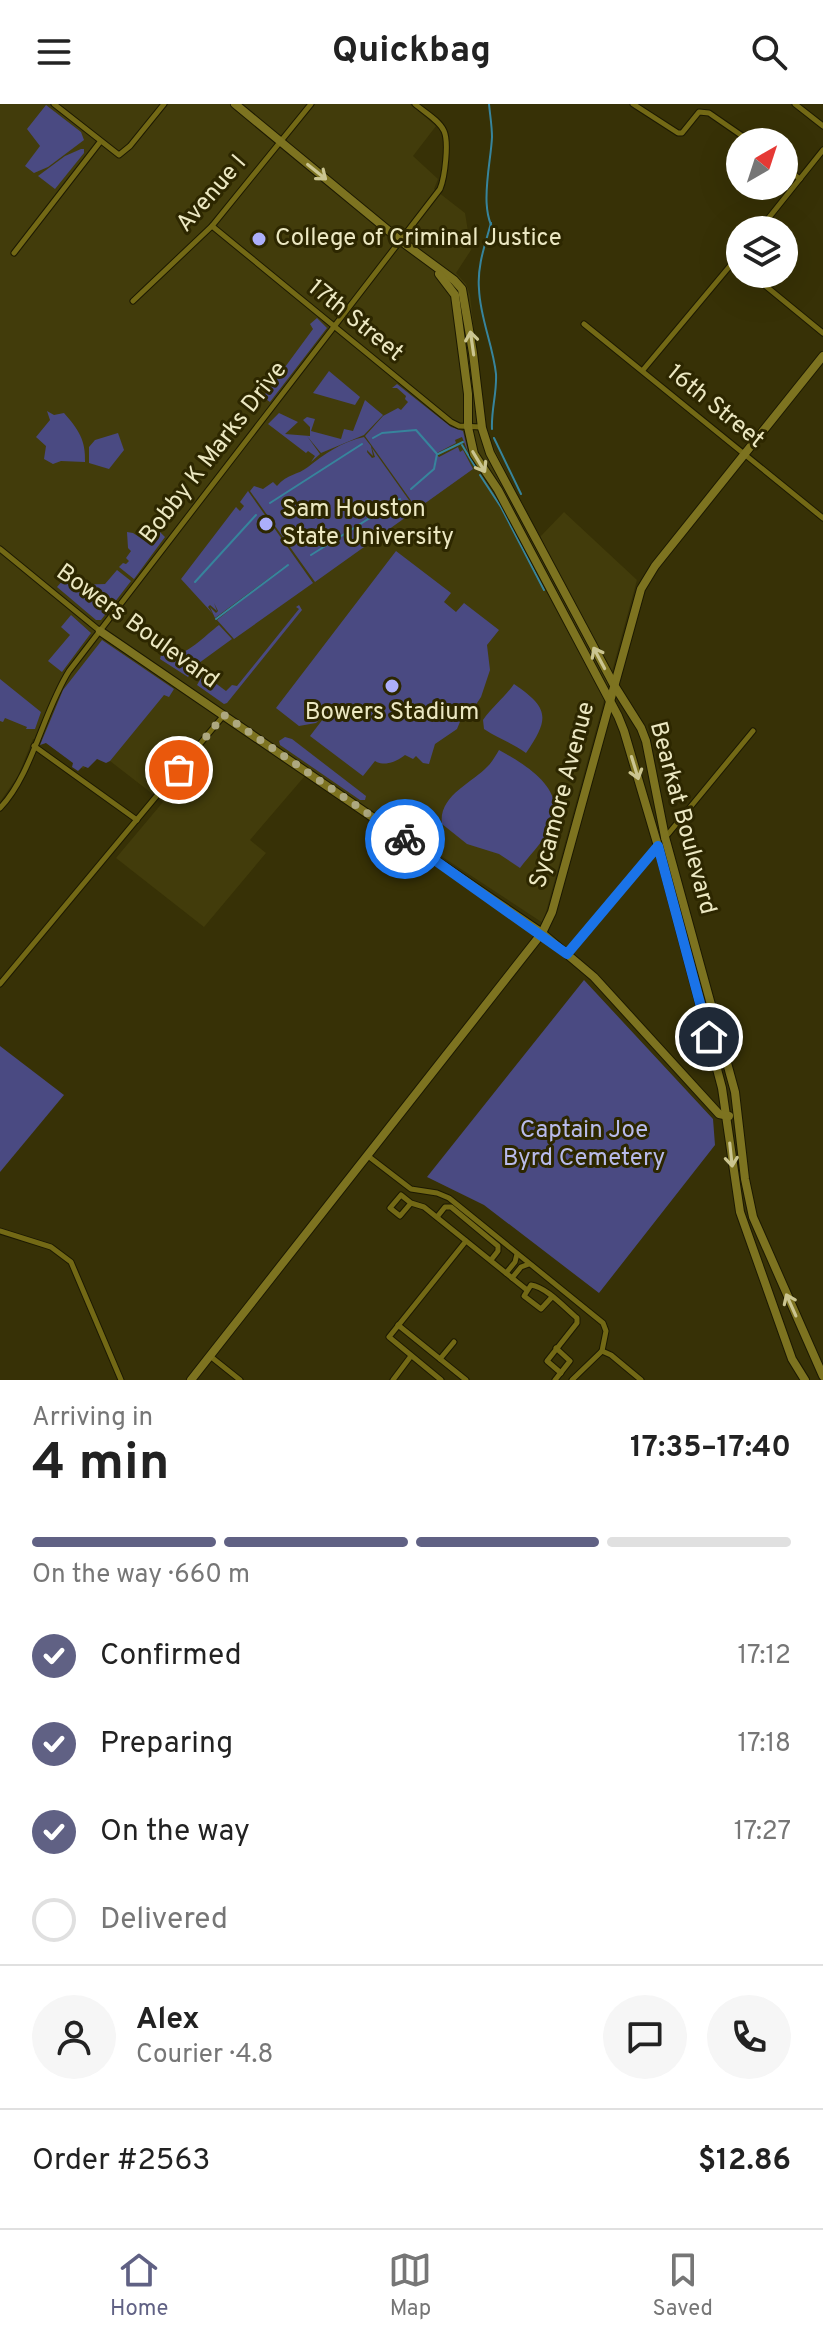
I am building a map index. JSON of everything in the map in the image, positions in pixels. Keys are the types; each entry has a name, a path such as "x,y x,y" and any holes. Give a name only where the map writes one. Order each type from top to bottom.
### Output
{"street":[{"path":"54,104 119,155 164,104"},
{"name":"Bearkat Boulevard","path":"235,104 401,241 454,280 465,298 482,428 496,465 614,685 641,728 665,837 735,1092 745,1179 753,1217 823,1376"},
{"name":"Avenue I","path":"133,301 212,226 311,104"},
{"name":"Bobby K Marks Drive","path":"0,808 15,788 59,687 440,189 444,180 446,137 439,124 415,104"},
{"path":"633,104 678,133 682,133 699,112 709,113 731,128"},
{"path":"795,104 823,126"},
{"path":"14,253 100,142"},
{"path":"770,216 823,150"},
{"name":"17th Street","path":"212,226 451,422 482,428"},
{"name":"Bearkat Boulevard","path":"424,259 455,295 468,394 468,427 474,454 498,490 624,731 658,846 728,1116 735,1189 753,1252 787,1346 805,1380"},
{"path":"643,370 726,276"},
{"path":"768,288 823,333"},
{"name":"16th Street","path":"584,324 823,518"},
{"name":"Sycamore Avenue","path":"191,1380 542,933 552,912 636,601 647,578 823,356"},
{"name":"Bowers Boulevard","path":"0,549 100,631 542,933 605,989 719,1114 728,1116"},
{"path":"0,984 224,715"},
{"path":"567,954 753,731"},
{"path":"34,746 137,820"},
{"path":"728,1116 739,1116"},
{"path":"368,1156 411,1189 449,1198 606,1326 602,1351 572,1380"},
{"path":"411,1203 424,1207 527,1290"},
{"path":"437,1217 445,1207 451,1207 498,1246 491,1260"},
{"path":"0,1231 51,1247 71,1262 121,1380"},
{"path":"441,1380 389,1337 466,1241"},
{"path":"753,1252 765,1248"},
{"path":"506,1273 517,1254"},
{"path":"512,1278 521,1267 529,1264"},
{"path":"552,1297 543,1308 538,1309 524,1296 534,1284 552,1297 578,1320 547,1361 561,1373"},
{"path":"398,1325 466,1380"},
{"path":"787,1346 806,1340"},
{"path":"440,1359 454,1342"},
{"path":"555,1380 570,1361 556,1348"},
{"path":"602,1351 641,1380"},
{"path":"210,1356 240,1380"},
{"path":"393,1380 411,1356"}],"shaded area":[{"name":"Sam Houston State University","path":"0,104 410,104 436,126 413,156 438,179 434,189 465,213 471,250 456,273 466,284 470,295 484,419 492,444 540,537 564,512 637,580 543,923 310,770 250,840 266,853 204,927 116,858 163,802 110,761 97,756 83,769 43,741 33,739 18,776 0,802"}],"green space":[{"path":"46,105 81,132 84,140 48,167 34,173 25,166 40,146 27,129"},
{"path":"81,149 84,153 55,189 38,176 65,156"},
{"path":"317,318 327,328 270,402 263,397 313,329 310,324"},
{"path":"329,371 360,397 355,405 313,393"},
{"path":"397,384 451,427 463,431 468,452 462,437 437,455 439,457 458,447 460,452 463,450 473,469 417,509 365,436 383,416 398,408 401,410 408,402 397,388 392,388"},
{"path":"365,400 383,415 364,435 321,453 307,436 320,454 311,462 315,456 308,451 306,453 268,424 279,413 298,422 285,434 310,436 310,427 303,420 307,417 315,419 311,431 341,439 344,429 353,431"},
{"path":"47,411 54,415 64,413 73,424 82,441 85,462 61,461 53,464 44,459 46,446 36,437 50,420"},
{"path":"118,433 124,450 109,469 89,463 89,447 95,440"},
{"path":"364,437 371,446 373,456 367,452 372,458 375,457 372,448 416,510 315,582 250,491 254,486 263,489 273,482 277,486 334,449"},
{"path":"248,491 313,583 234,639 217,620 288,564 215,618 210,607 216,613 218,611 214,603 217,611 210,605 208,607 213,614 181,579 236,507 240,511 244,506 240,502"},
{"path":"159,531 165,537 134,579 119,567 129,561 126,558 131,551 127,532 147,542"},
{"name":"Bowers Stadium","path":"396,551 451,593 444,602 456,612 464,603 499,630 487,645 490,670 481,697 475,706 464,712 457,729 435,744 429,764 416,756 413,759 405,755 387,763 375,761 363,776 310,736 322,717 316,723 299,726 276,708"},
{"path":"117,570 131,581 101,620 96,620 57,587 64,579 77,585 105,584"},
{"path":"299,605 302,610 227,703 224,704 197,685 205,671 209,672 206,676 226,691 232,685 237,686 299,609 296,607"},
{"path":"71,615 91,633 62,672 48,661 70,635 61,627"},
{"path":"219,625 232,639 199,663 188,677 160,659 161,655 177,655 185,651"},
{"path":"102,640 174,689 169,697 164,695 110,761 106,763 97,759 88,768 83,766 78,771 72,767 73,763 46,743 40,745 63,690"},
{"path":"0,679 41,712 35,729 26,729 5,718 3,722 0,721"},
{"path":"514,684 534,700 542,714 539,731 526,753 484,729 483,720"},
{"path":"285,737 292,739 366,796 365,800 360,800 280,745 279,741"},
{"path":"499,750 534,772 551,793 555,805 548,832 520,868 499,854 467,844 442,824 442,814 451,798 488,766"},
{"name":"Captain Joe Byrd Cemetery","path":"584,980 713,1119 715,1145 599,1293 484,1205 427,1177"},
{"path":"0,1046 64,1095 0,1172"}],"waterway":[{"path":"489,104 492,137 488,217 500,238"},
{"path":"491,223 479,280 480,300 496,374 492,429"},
{"path":"373,438 382,433 416,430 437,454 434,469 411,489"},
{"path":"494,438 521,494"},
{"path":"438,454 463,442"},
{"path":"270,503 362,444"},
{"path":"462,445 476,468"},
{"path":"480,475 501,507 544,590"},
{"path":"311,555 400,499"},
{"path":"195,582 256,515"},
{"path":"216,619 288,565"}],"way so far":[{"path":"179,770 224,715 405,839"}],"place":[{"name":"College of Criminal Justice","path":"259,239"},
{"name":"Sam Houston State University","path":"266,524"},
{"name":"Bowers Stadium","path":"392,686"}],"route":[{"path":"405,839 542,933 567,954 658,846 709,1037"}]}
